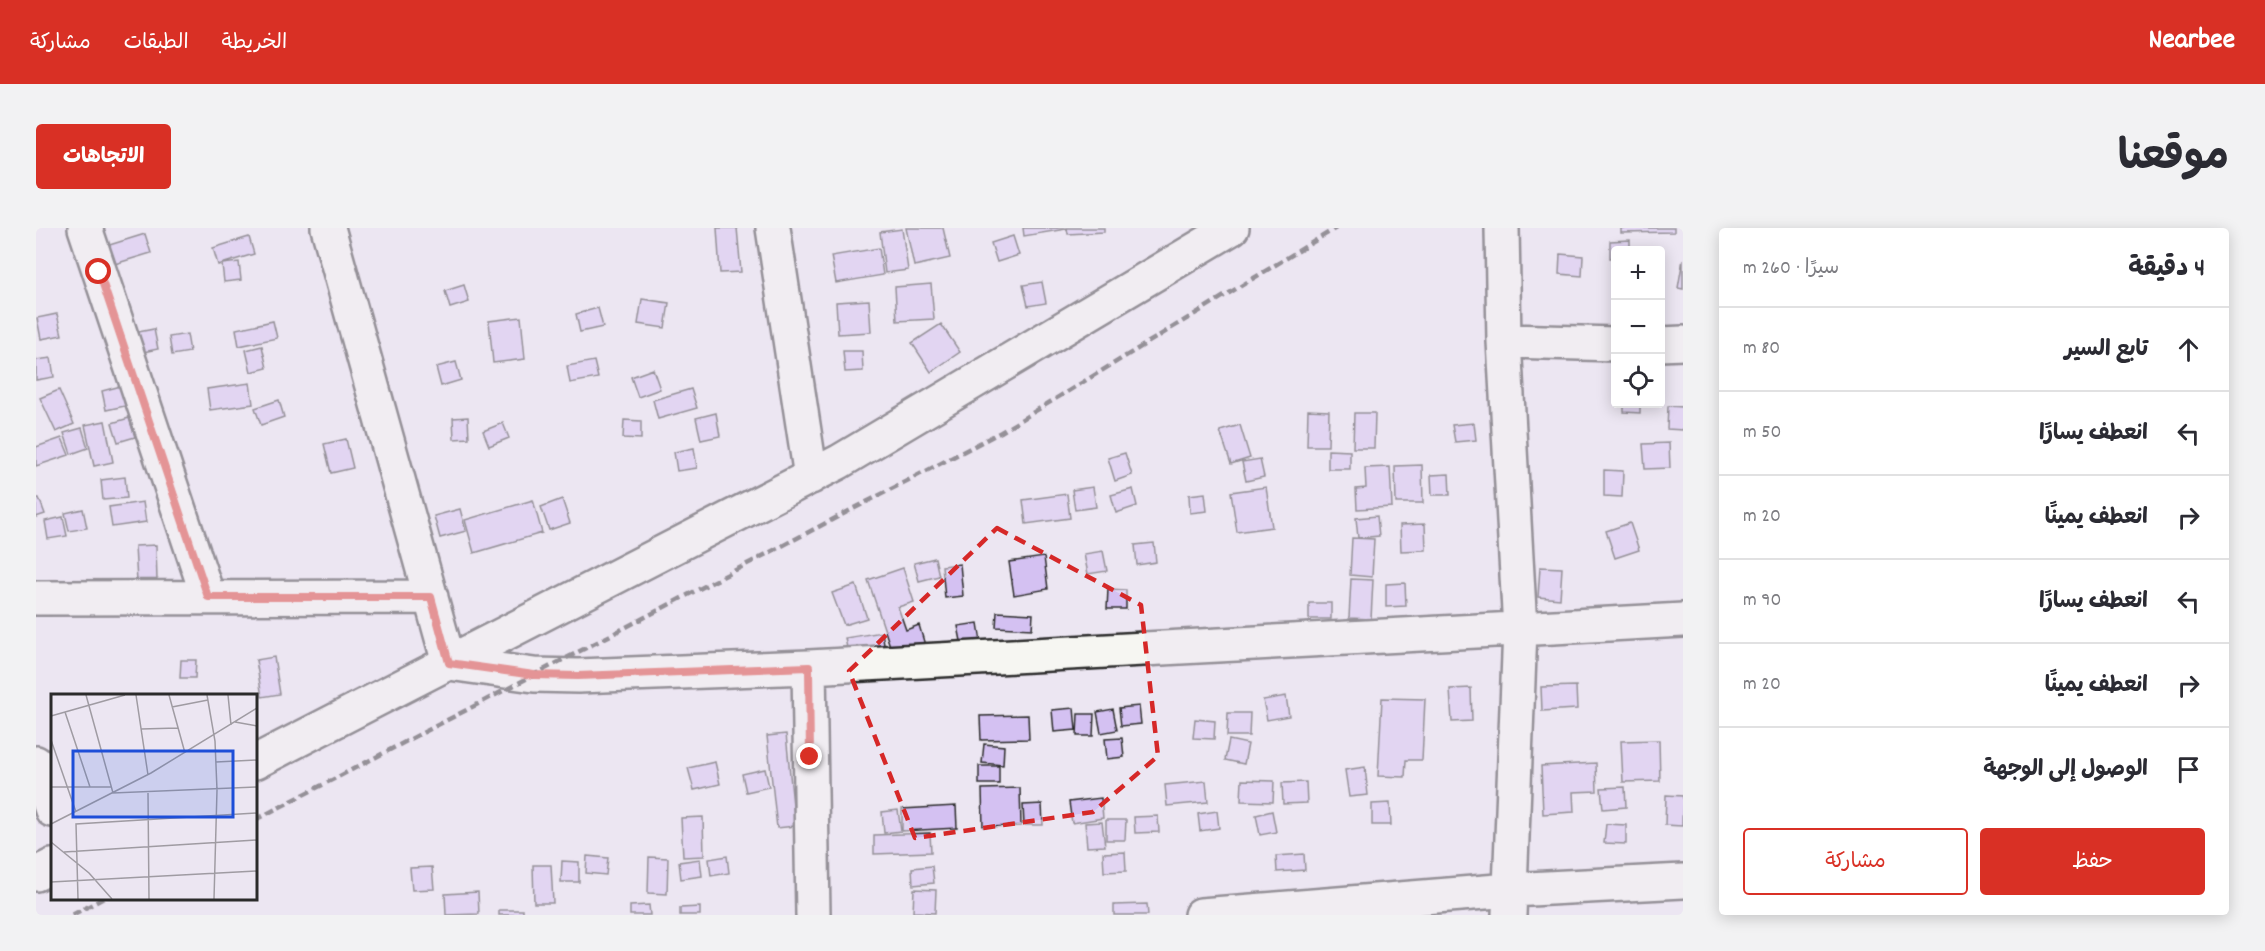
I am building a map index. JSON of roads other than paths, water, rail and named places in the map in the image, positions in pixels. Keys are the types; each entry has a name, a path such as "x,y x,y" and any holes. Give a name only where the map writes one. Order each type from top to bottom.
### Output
{"street":[{"path":"85,228 208,597"},
{"path":"328,228 449,663"},
{"path":"772,228 811,477"},
{"path":"256,761 839,462 1182,242 1232,228"},
{"path":"1502,228 1504,341 1520,629 1510,903"},
{"path":"1504,341 1611,344"},
{"path":"1665,345 1683,343"},
{"path":"36,598 431,597"},
{"path":"449,663 545,675 809,667 1683,620"},
{"path":"809,667 813,915"},
{"path":"36,764 51,807"},
{"path":"36,874 51,866"},
{"path":"1201,915 1510,903 1683,881"}],"railway":[{"path":"256,819 1001,432 1336,228"},
{"path":"72,915 100,900"}]}
